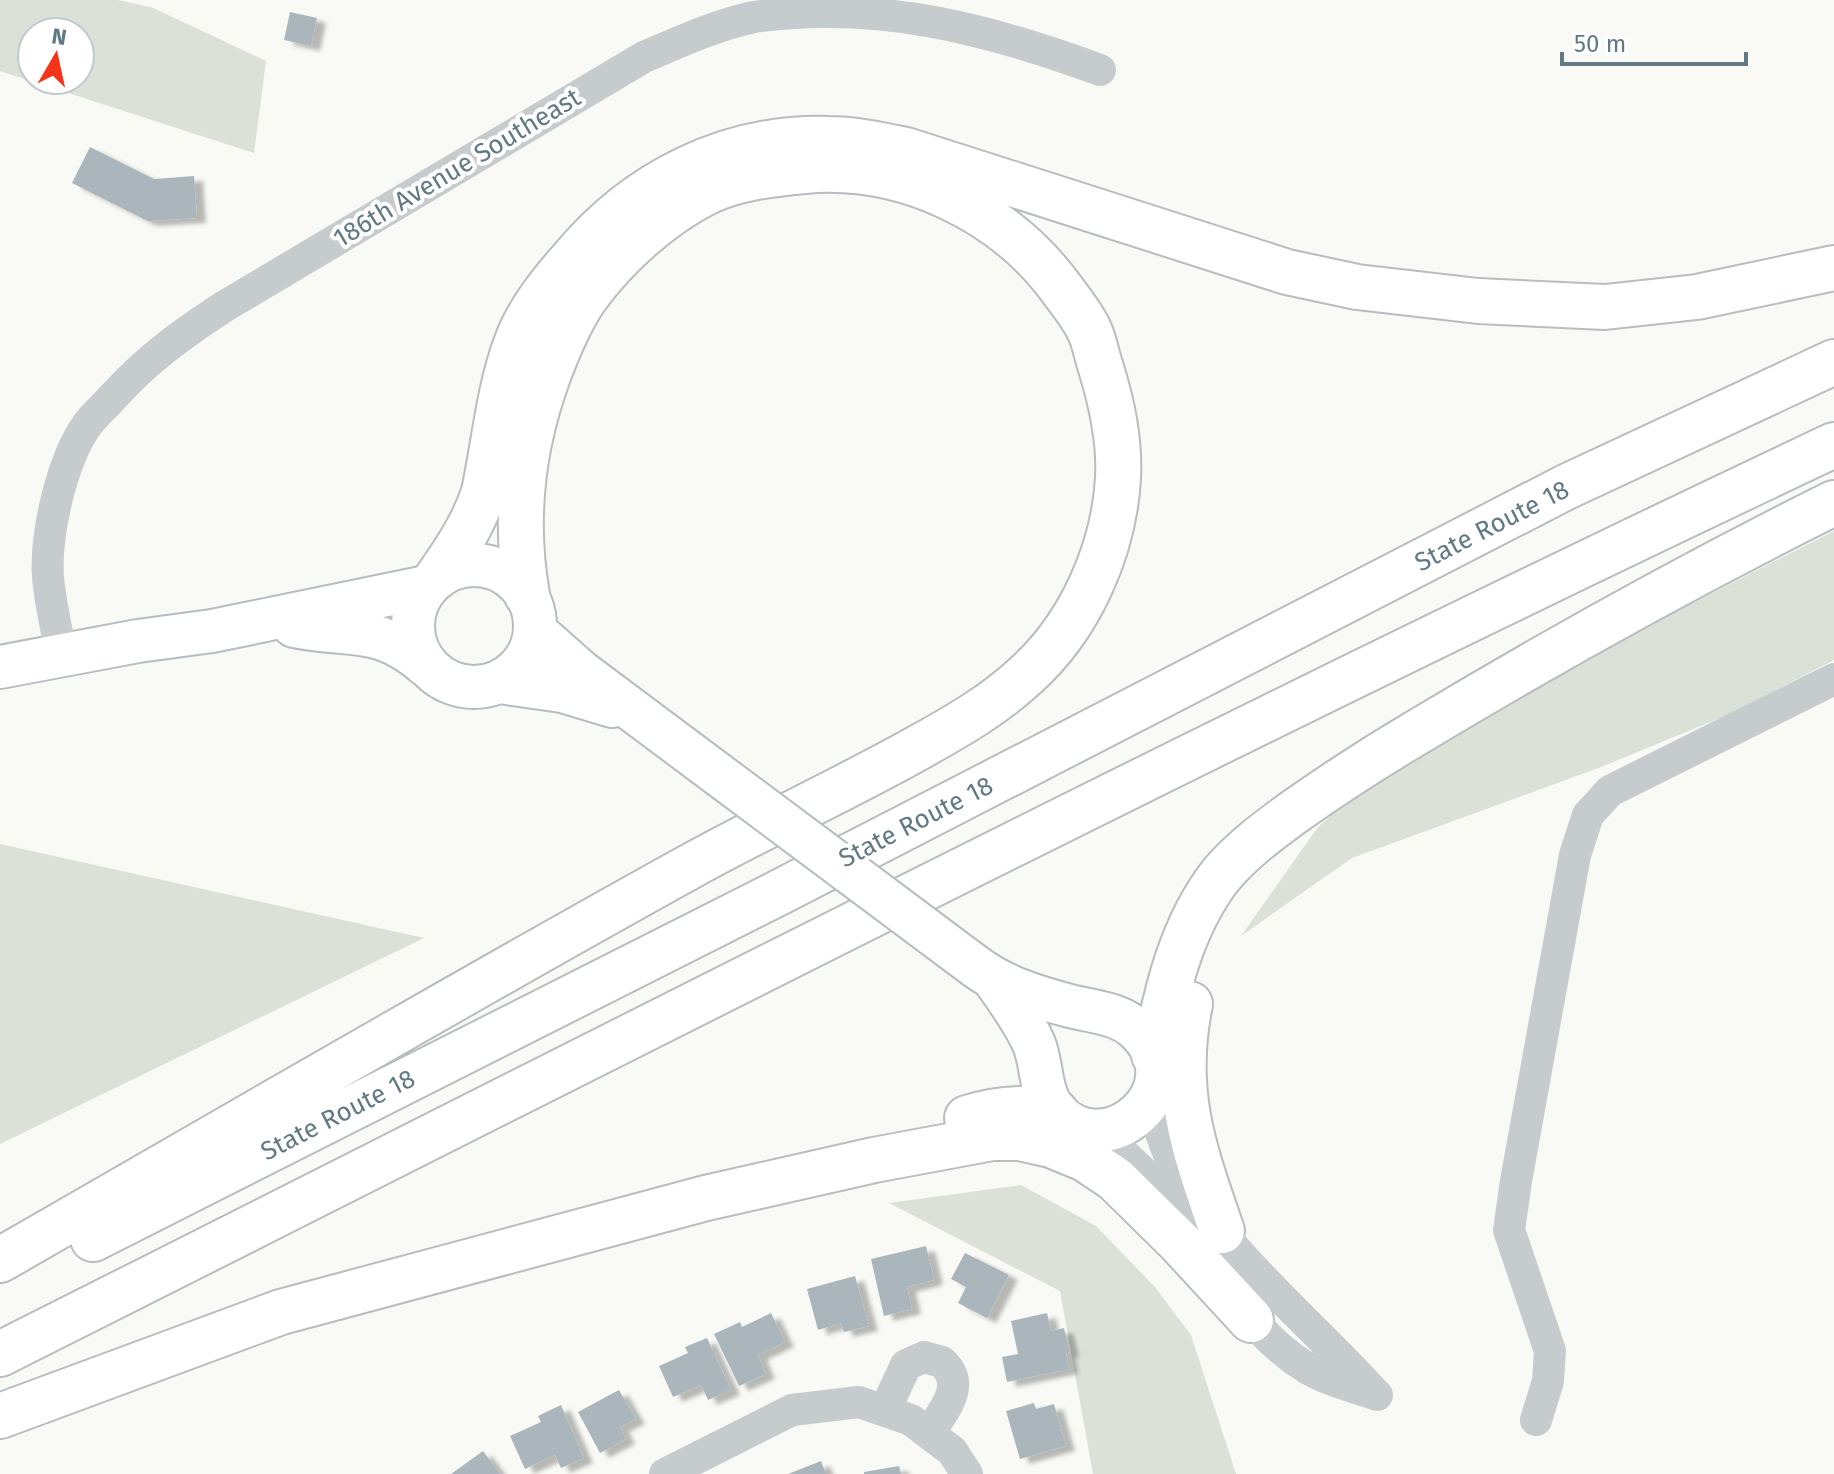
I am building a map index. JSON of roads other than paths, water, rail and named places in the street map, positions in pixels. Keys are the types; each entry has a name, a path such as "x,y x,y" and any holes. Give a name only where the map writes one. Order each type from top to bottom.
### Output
{"highway":[{"path":"432,582 461,543 477,512 516,344 553,281 611,216 635,197 694,165 742,149 783,141 827,139 868,142 906,150 1287,272 1357,287 1478,301 1605,307 1697,297 1834,268"},
{"path":"0,1260 686,869 886,766 954,727 1029,673 1061,634 1085,596 1113,521 1118,477 1114,413 1090,332 1051,274 1002,227 960,202 913,183 866,173 825,169 739,181 707,192 644,236 602,278 582,302 555,357 529,444 520,500 520,549 531,613"},
{"name":"State Route 18","path":"0,1286 780,892 1566,487 1834,362"},
{"path":"0,1354 1083,811 1607,552 1834,445"},
{"path":"1154,1055 1165,999 1194,922 1219,878 1263,835 1365,763 1531,663 1711,564 1834,503"},
{"path":"1222,1231 1196,1157 1186,1110 1183,1054 1189,1006 1208,950 1232,902 1313,798"},
{"path":"706,1198 773,1170 855,1143 932,1128 999,1110 1030,1107 1056,1112"},
{"path":"0,1416 281,1312 706,1198 874,1160 992,1138 1020,1138 1051,1145 1085,1159 1120,1183 1251,1320"}],"main road":[{"path":"0,667 265,621 432,582 456,567 477,565 496,569 514,580 531,613 570,663 985,973 1048,1000 1123,1019 1144,1037 1154,1055 1157,1070 1151,1101 1132,1119 1099,1131 1083,1128 1056,1112 1045,1092 1034,1045 1021,1020 985,973"},
{"path":"427,666 416,647 412,627 416,606 432,582"},
{"path":"265,621 371,635 407,648 442,679 461,686 481,687 500,682 525,661 532,646 531,613"},
{"path":"500,682 562,691 636,714"}],"street":[{"name":"186th Avenue Southeast","path":"61,655 48,577 48,548 54,511 65,473 86,426 131,376 171,341 225,306 644,57 697,34 751,17 799,9 867,9 955,21 1100,70"},
{"path":"1536,1420 1548,1381 1550,1351 1509,1230 1565,900 1583,826 1594,806 1610,791 1834,679"},
{"path":"1099,1131 1165,1193 1251,1320 1277,1345 1308,1369 1377,1395 1324,1338 1292,1311 1196,1199 1173,1163 1151,1101"},
{"path":"665,1474 792,1410 859,1402 909,1421 952,1451 967,1474"}]}
